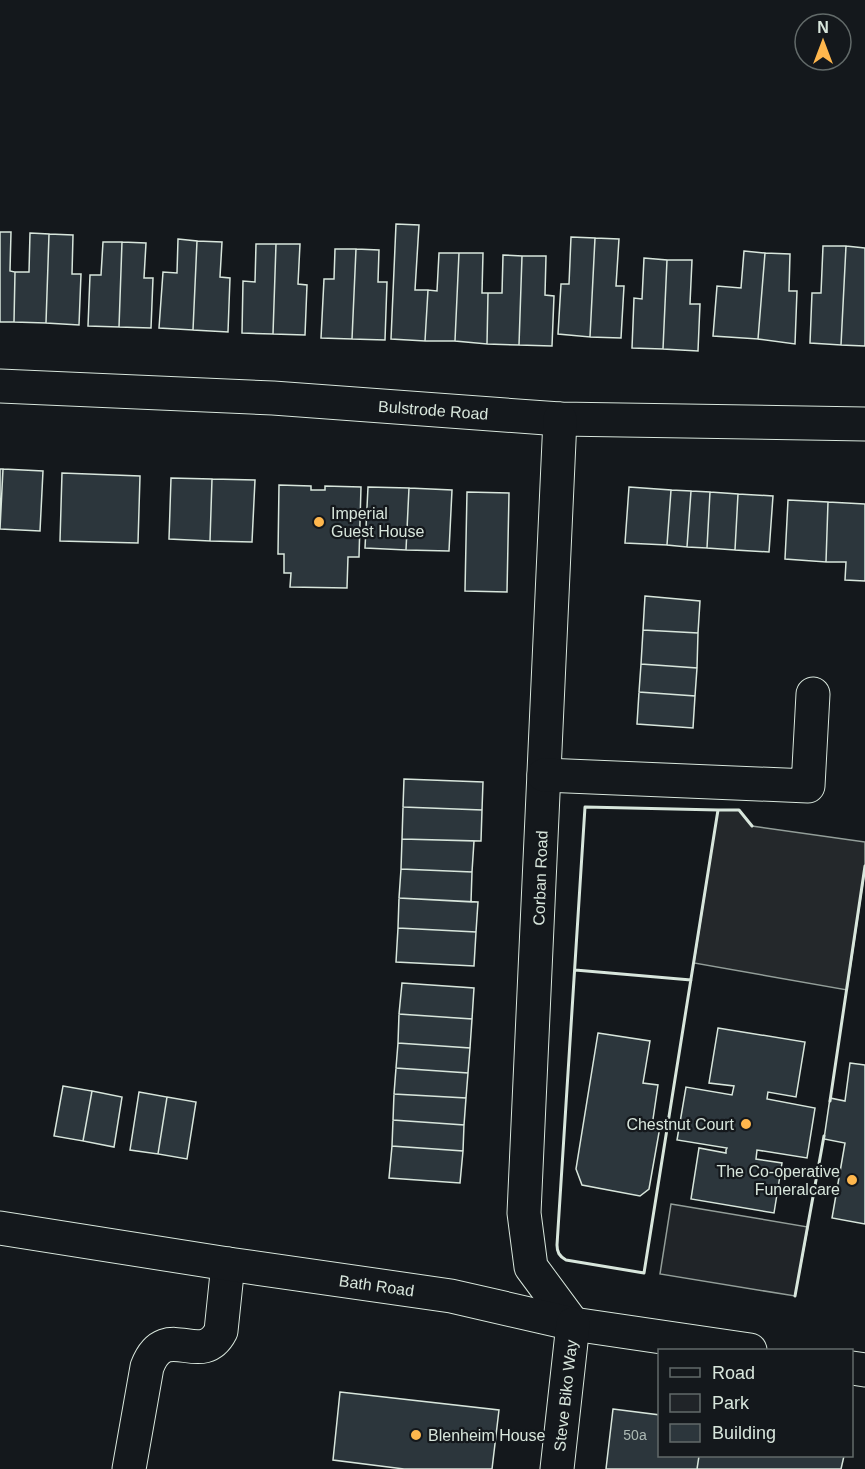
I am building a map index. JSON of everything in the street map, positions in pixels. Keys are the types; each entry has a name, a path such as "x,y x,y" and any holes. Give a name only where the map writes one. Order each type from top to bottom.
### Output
{"street":[{"name":"Bulstrode Road","path":"0,386 273,398 560,419 865,424"},
{"name":"Corban Road","path":"560,419 524,1213 531,1267 573,1324"},
{"path":"544,775 808,786 813,694"},
{"name":"Bath Road","path":"0,1228 451,1296 573,1324 743,1349"},
{"path":"129,1469 147,1367 152,1354 162,1345 205,1347 216,1341 221,1331 228,1264"},
{"name":"Steve Biko Way","path":"557,1469 573,1324"}],"green space":[{"path":"671,1204 808,1227 795,1296 660,1274"}],"shaded area":[{"path":"718,810 739,810 752,826 865,842 865,869 847,990 694,963"}],"building":[{"path":"396,224 419,225 415,290 428,290 425,341 391,339"},
{"path":"0,232 11,232 10,271 15,272 14,322 0,322"},
{"path":"30,233 49,234 46,323 14,322 15,272 29,272"},
{"path":"49,234 73,235 72,274 81,274 79,325 46,323"},
{"path":"571,237 595,238 590,337 558,334 561,284 569,284"},
{"path":"595,238 619,239 616,286 624,286 621,338 590,337"},
{"path":"178,239 197,241 193,330 159,328 163,272 177,273"},
{"path":"197,241 222,242 220,277 230,278 228,332 193,330"},
{"path":"103,242 122,242 119,327 88,326 90,275 101,275"},
{"path":"122,242 146,243 144,278 153,278 151,328 119,327"},
{"path":"256,244 276,244 273,334 242,333 243,281 255,282"},
{"path":"276,244 300,244 298,284 307,285 305,335 273,334"},
{"path":"823,246 846,246 841,345 810,343 812,293 821,293"},
{"path":"846,246 865,248 865,346 841,345"},
{"path":"335,249 356,249 352,339 321,338 324,279 334,279"},
{"path":"356,249 379,250 378,282 387,282 385,340 352,339"},
{"path":"744,251 765,253 758,339 713,336 717,286 741,288"},
{"path":"439,253 459,253 455,341 425,341 428,290 437,291"},
{"path":"459,253 483,253 482,293 488,293 487,344 455,341"},
{"path":"765,253 790,254 789,291 797,291 795,344 758,339"},
{"path":"503,255 522,256 519,345 487,344 488,293 502,293"},
{"path":"522,256 546,256 545,295 554,296 552,346 519,345"},
{"path":"644,258 667,260 663,349 632,348 634,298 642,299"},
{"path":"667,260 692,260 690,304 700,304 698,351 663,349"},
{"path":"0,469 3,469 0,529"},
{"path":"3,469 43,471 40,531 0,529"},
{"path":"62,473 140,476 138,543 60,541"},
{"path":"171,478 212,479 210,541 169,539"},
{"path":"212,479 255,480 252,542 210,541"},
{"name":"Imperial Guest House","path":"279,485 311,486 311,490 325,490 325,486 361,487 359,557 348,557 347,588 290,587 291,573 284,573 284,554 278,554"},
{"path":"368,487 409,488 406,550 365,548"},
{"path":"629,487 671,490 667,545 625,543"},
{"path":"409,488 452,490 449,551 406,550"},
{"path":"671,490 691,491 687,547 667,545"},
{"path":"691,491 710,492 707,548 687,547"},
{"path":"467,492 509,493 507,592 465,591"},
{"path":"710,492 738,494 735,550 707,548"},
{"path":"738,494 773,496 769,552 735,550"},
{"path":"788,500 828,502 826,562 785,559"},
{"path":"828,502 865,504 865,581 845,580 846,562 826,562"},
{"path":"645,596 700,601 698,633 643,630"},
{"path":"643,630 698,633 697,668 641,664"},
{"path":"641,664 697,668 695,696 639,692"},
{"path":"639,692 695,696 693,728 637,724"},
{"path":"404,779 483,782 482,810 403,807"},
{"path":"403,807 482,810 481,841 402,839"},
{"path":"402,839 474,841 472,872 401,869"},
{"path":"401,869 472,872 471,902 399,898"},
{"path":"399,898 478,902 476,932 398,928"},
{"path":"398,928 476,932 474,966 396,962"},
{"path":"402,983 474,988 472,1019 399,1014"},
{"path":"399,1014 472,1019 470,1048 398,1043"},
{"name":"Chestnut Court","path":"718,1028 805,1042 796,1097 768,1092 767,1099 815,1108 807,1158 757,1150 756,1159 782,1163 774,1213 691,1199 699,1148 726,1153 727,1148 677,1140 686,1087 732,1095 734,1086 709,1083"},
{"path":"598,1033 650,1041 643,1083 658,1085 652,1126 660,1127 649,1189 640,1196 582,1185 576,1169"},
{"path":"398,1043 470,1048 468,1073 396,1068"},
{"name":"The Co-operative Funeralcare","path":"850,1063 865,1065 865,1224 832,1218 845,1143 824,1139 830,1098 845,1101"},
{"path":"396,1068 468,1073 466,1098 394,1094"},
{"path":"63,1086 92,1091 83,1141 54,1136"},
{"path":"92,1091 122,1097 114,1147 83,1141"},
{"path":"139,1092 167,1097 158,1154 130,1150"},
{"path":"394,1094 466,1098 464,1125 393,1120"},
{"path":"167,1097 196,1102 187,1159 158,1154"},
{"path":"393,1120 464,1125 463,1151 392,1146"},
{"path":"392,1146 463,1151 460,1183 389,1178"},
{"name":"Blenheim House","path":"340,1392 499,1410 492,1469 404,1469 333,1460"},
{"path":"613,1409 658,1415 658,1457 699,1457 697,1469 606,1469"},
{"path":"699,1457 844,1457 841,1469 697,1469"}],"wall":[{"path":"718,810 585,807 557,1245 559,1254 566,1260 644,1273 718,810 739,810 752,826"},
{"path":"830,1101 865,866"},
{"path":"575,970 691,980"},
{"path":"795,1296 824,1136"}],"place":[{"name":"Imperial Guest House","path":"319,522"},
{"name":"Chestnut Court","path":"746,1124"},
{"name":"The Co-operative Funeralcare","path":"852,1180"},
{"name":"Blenheim House","path":"416,1435"}]}
